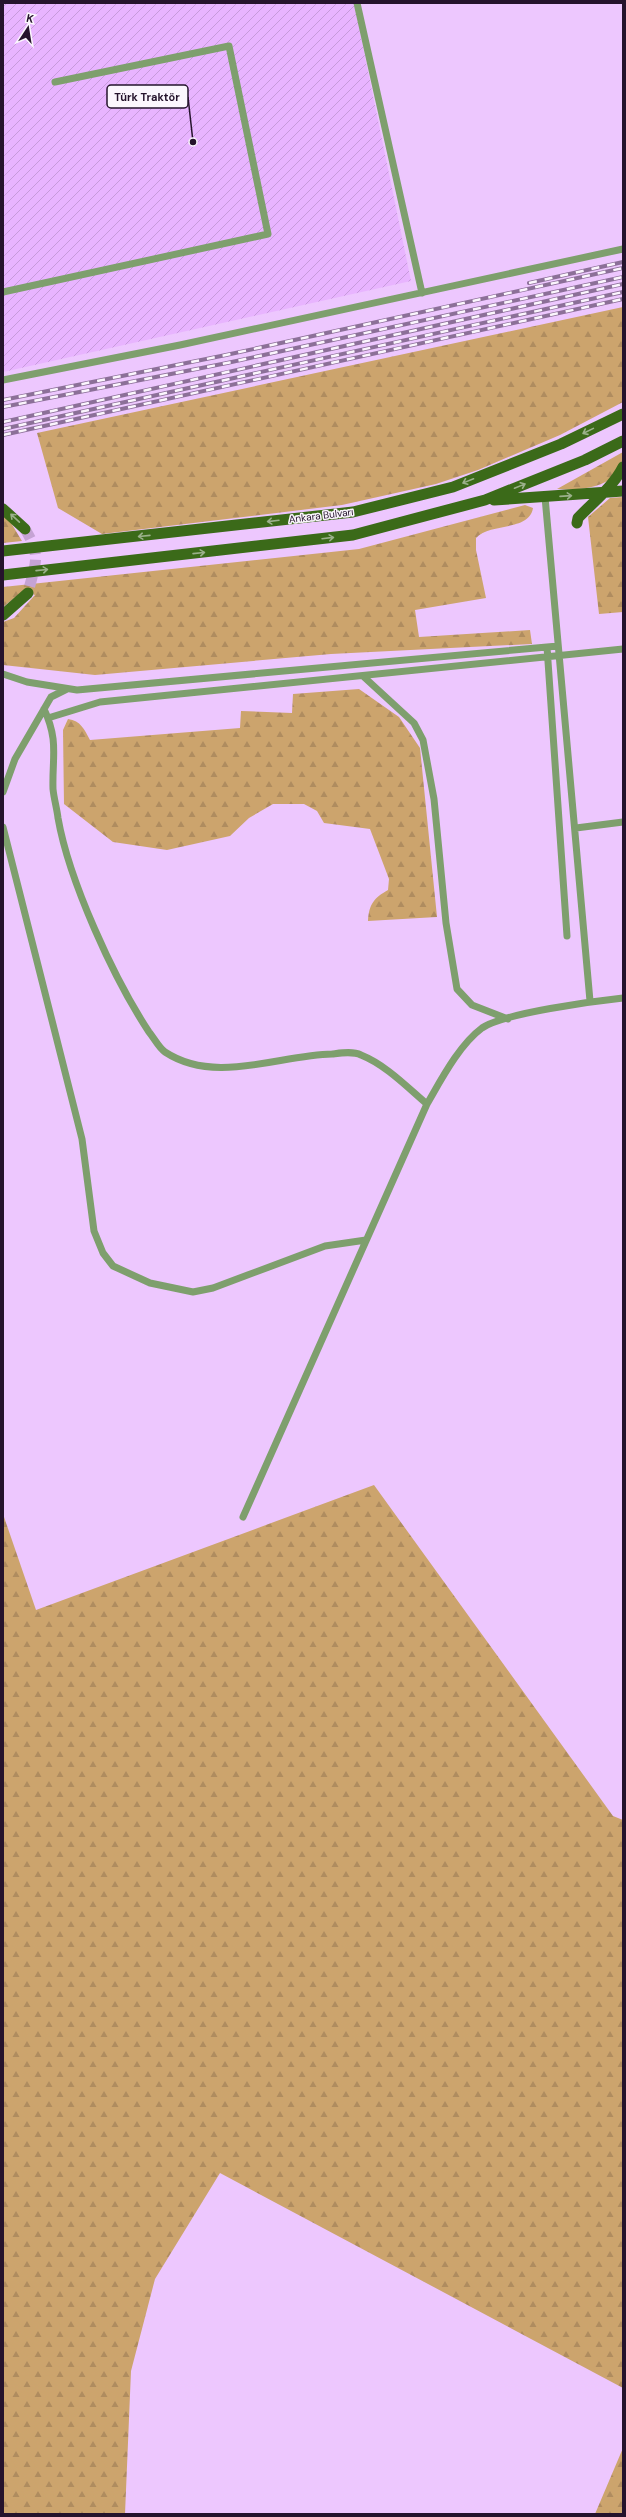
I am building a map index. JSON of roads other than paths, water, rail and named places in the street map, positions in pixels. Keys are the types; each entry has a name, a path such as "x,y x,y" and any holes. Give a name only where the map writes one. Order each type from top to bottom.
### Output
{"main road":[{"name":"Ankara Bulvarı","path":"3,551 352,512 453,487 561,444 623,414"},
{"path":"3,575 353,535 486,500 585,460 623,441"},
{"path":"577,523 578,518 600,494 617,480 623,467"},
{"path":"486,500 600,494 623,491"},
{"path":"3,509 25,529"},
{"path":"3,615 28,593"}],"street":[{"path":"357,3 422,293"},
{"path":"3,292 268,234 229,46 55,82"},
{"path":"3,380 422,293 623,249"},
{"path":"545,497 576,828 590,1001"},
{"path":"3,674 27,682 67,689 558,646"},
{"path":"547,647 567,936"},
{"path":"48,718 100,702 364,677 623,649"},
{"path":"364,677 414,723 423,740 434,799 446,923 457,989 472,1005 508,1019"},
{"path":"3,792 15,759 51,697 67,689"},
{"path":"44,709 53,729 55,750 53,790 59,821 86,908 132,1001 165,1052 194,1064 223,1067 266,1064 308,1054 361,1054 391,1072 426,1104"},
{"path":"576,828 623,822"},
{"path":"3,828 82,1139 94,1231 103,1253 113,1266 150,1283 193,1292 213,1288 325,1246 366,1240"},
{"path":"243,1517 426,1104 452,1061 483,1028 508,1019 590,1001 623,998"}],"tunnel":[{"path":"25,529 34,547 36,560 28,593"}],"railway":[{"path":"529,283 623,262"},
{"path":"3,400 226,355 623,268"},
{"path":"3,407 227,363 623,277"},
{"path":"3,422 623,284"},
{"path":"3,429 623,292"},
{"path":"3,435 623,299"}],"place":[{"name":"Türk Traktör","path":"193,142"}]}
